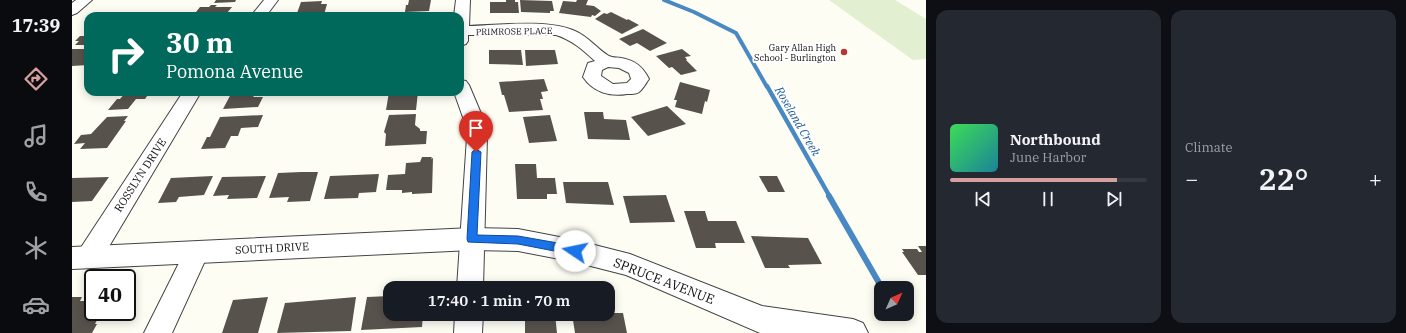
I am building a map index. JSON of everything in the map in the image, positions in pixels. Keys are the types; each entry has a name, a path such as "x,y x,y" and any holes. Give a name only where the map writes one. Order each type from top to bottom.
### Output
{"street":[{"path":"72,10 85,0"},
{"path":"261,12 271,0"},
{"path":"462,12 463,0"},
{"name":"PRIMROSE PLACE","path":"464,36 539,29 558,30 570,34 583,42 606,62"},
{"path":"464,95 475,123 477,137 470,281"},
{"name":"ROSSLYN DRIVE","path":"81,258 189,96"},
{"name":"SOUTH DRIVE","path":"81,258 472,239"},
{"name":"SPRUCE AVENUE","path":"472,239 518,240 575,251 630,265 762,320 853,333"},
{"path":"158,333 198,252"},
{"path":"468,333 469,321"}],"green space":[{"path":"829,0 895,0 926,19 926,59 913,60"}],"building":[{"path":"216,0 236,0 235,2 214,3"},
{"path":"409,0 431,0 429,11 405,12 406,5 408,5"},
{"path":"506,0 515,0 515,2 518,2 519,13 490,13 490,2 506,2"},
{"path":"520,0 552,1 554,11 550,11 550,13 521,12"},
{"path":"577,0 588,0 586,5 594,6 601,11 595,16 592,15 591,17 559,13 563,1 576,2"},
{"path":"322,1 321,4 327,4 325,12 297,12 301,2"},
{"path":"211,5 217,5 215,7 232,7 228,12 196,12 200,7 209,7"},
{"path":"611,12 639,25 622,34 595,19 604,13 607,14"},
{"path":"643,29 667,43 650,51 637,43 630,46 619,39"},
{"path":"80,36 84,36 84,45 75,45 79,41 75,41"},
{"path":"72,49 84,49 84,65 72,66"},
{"path":"682,49 691,56 685,57 686,60 697,71 681,75 672,67 669,68 656,56"},
{"path":"489,50 521,50 523,65 489,64"},
{"path":"525,50 555,50 558,64 526,66"},
{"path":"544,79 548,91 541,92 543,99 540,99 543,110 509,112 504,95 502,95 499,82"},
{"path":"680,82 710,90 707,102 705,101 702,114 675,107 677,100 674,100"},
{"path":"123,96 147,96 145,99 136,99 128,109 108,110 117,99 120,99"},
{"path":"230,96 263,97 258,107 223,109"},
{"path":"388,96 418,96 416,110 386,110"},
{"path":"667,106 686,124 648,136 631,117"},
{"path":"584,112 603,112 604,119 626,120 630,140 588,139"},
{"path":"416,114 415,125 420,129 420,131 427,131 426,144 385,146 386,134 384,132 389,115"},
{"path":"263,115 258,127 241,128 238,136 231,136 225,148 201,149 207,137 210,137 220,117"},
{"path":"550,115 557,141 529,143 523,117"},
{"path":"128,116 107,148 80,149 85,143 74,144 81,135 91,134 107,117"},
{"path":"422,157 433,158 432,193 412,194 412,192 402,193 402,190 386,190 388,175 405,174 406,163 420,162"},
{"path":"515,164 536,164 537,178 555,178 557,194 547,194 547,199 517,199"},
{"path":"318,172 310,201 287,202 289,197 269,198 278,173"},
{"path":"379,174 376,192 359,193 358,198 324,199 330,176"},
{"path":"213,176 204,195 179,197 176,202 158,203 171,178"},
{"path":"266,176 257,198 227,199 229,195 213,196 222,177"},
{"path":"759,176 777,176 785,192 768,192"},
{"path":"109,177 92,201 72,202 72,178"},
{"path":"563,182 608,182 614,205 566,203"},
{"path":"666,195 675,222 630,223 623,196"},
{"path":"684,211 705,211 708,221 736,221 745,243 715,243 716,248 696,248"},
{"path":"751,236 808,238 822,264 788,265 790,268 765,268"},
{"path":"918,246 926,246 926,275 918,275 902,252 904,252 902,249 917,249 919,252 922,252"},
{"path":"383,296 383,321 422,321 422,327 361,330 367,297"},
{"path":"72,297 82,297 80,301 84,301 84,321 96,321 95,324 97,324 92,333 72,333"},
{"path":"268,297 258,333 222,333 233,300"},
{"path":"356,297 351,331 277,333 285,303"},
{"path":"615,313 623,313 627,333 575,333 573,321 615,321"},
{"path":"525,321 556,321 557,333 525,333"}],"waterway":[{"name":"Roseland Creek","path":"664,0 694,12 736,33 767,87"},
{"name":"Roseland Creek","path":"767,86 830,197"},
{"name":"Roseland Creek","path":"829,196 878,281"}],"place":[{"name":"Gary Allan High School - Burlington","path":"844,52"}],"route":[{"path":"476,152 472,239 518,240 575,251"}]}
